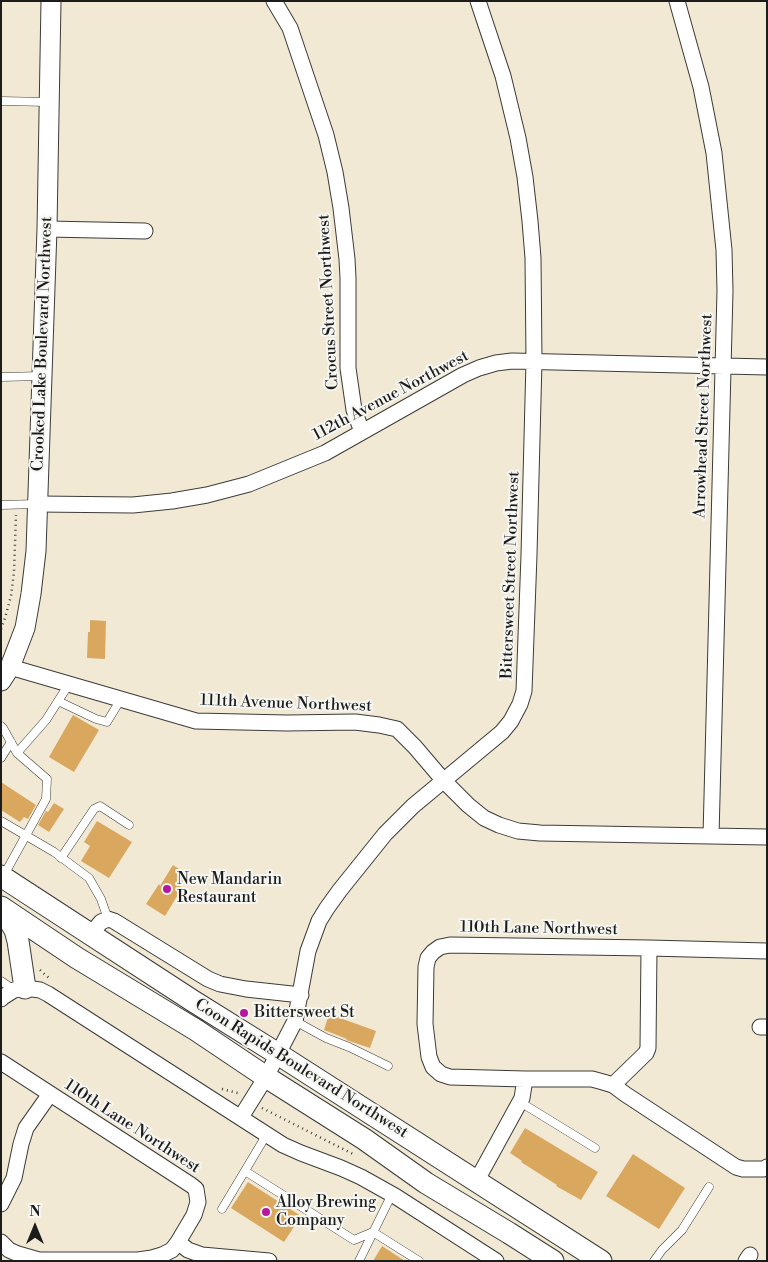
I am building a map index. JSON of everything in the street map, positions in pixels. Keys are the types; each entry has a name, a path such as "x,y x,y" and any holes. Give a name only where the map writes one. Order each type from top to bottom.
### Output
{"main road":[{"name":"Coon Rapids Boulevard Northwest","path":"2,877 601,1261"},
{"name":"Coon Rapids Boulevard Northwest","path":"2,908 77,958 196,1030 364,1139 426,1183 509,1232 553,1261"},
{"path":"2,908 15,930 18,941 13,992"}],"street":[{"name":"Crooked Lake Boulevard Northwest","path":"6,674 25,628 36,551 47,229 52,1"},
{"name":"Crocus Street Northwest","path":"274,1 290,28 326,135 335,172 341,208 348,278 348,368 354,410 362,432"},
{"name":"Bittersweet Street Northwest","path":"241,1117 266,1077 295,1021 308,951 318,921 385,834 413,806 502,732 511,721 524,691 534,361 533,258 530,221 518,138 503,76 478,1"},
{"name":"Arrowhead Street Northwest","path":"677,1 701,88 714,153 724,250 725,291 711,836"},
{"path":"47,229 145,231"},
{"name":"112th Avenue Northwest","path":"38,504 134,505 207,495 249,484 326,453 463,375 496,363 534,361 767,367"},
{"name":"111th Avenue Northwest","path":"6,674 69,684 196,721 355,722 379,724 397,729 416,747 444,781 468,805 484,818 498,825 518,831 767,837"},
{"path":"91,934 101,922 108,919 208,979 220,984 301,995"},
{"name":"110th Lane Northwest","path":"767,951 450,945 440,947 428,958 426,967 424,1024 429,1058 433,1067 441,1074 450,1077 592,1079 613,1085 736,1167 767,1167"},
{"path":"613,1085 646,1053 648,1048 649,948"},
{"path":"13,992 40,990 51,996 283,1145 361,1177 392,1194 496,1261"},
{"name":"110th Lane Northwest","path":"1,1062 196,1189 197,1209 178,1242"},
{"path":"476,1180 522,1098 525,1079"},
{"path":"1,1204 14,1178 26,1128 50,1094"},
{"path":"1,1242 9,1250 39,1260 138,1260 162,1255 172,1250 178,1242 188,1250 202,1255 269,1261"}],"lane":[{"path":"1,101 50,102"},
{"path":"1,377 42,376"},
{"path":"1,505 38,504"},
{"path":"17,753 46,720 69,684"},
{"path":"58,701 107,722 121,699"},
{"path":"1,726 17,753 47,779 46,799 2,877"},
{"path":"1,758 11,742"},
{"path":"61,858 94,809 100,806 129,825"},
{"path":"1,821 61,858 89,878 101,899 108,919"},
{"path":"1,981 13,992"},
{"path":"295,1021 326,1038 349,1046 388,1066"},
{"path":"520,1102 595,1148"},
{"path":"222,1209 267,1134"},
{"path":"245,1171 354,1240 373,1232"},
{"path":"654,1261 682,1230 708,1187"},
{"path":"359,1261 392,1194"},
{"path":"373,1232 419,1261"}],"path":[{"path":"1,629 14,572 16,504"}],"building":[{"path":"90,620 106,621 105,659 87,658"},
{"path":"73,715 99,730 74,772 49,757"},
{"path":"1,782 36,805 28,819 24,817 20,822 1,810"},
{"path":"54,803 64,809 49,832 38,825 46,811 48,812"},
{"path":"97,821 132,842 109,878 81,861 90,846 84,842"},
{"name":"New Mandarin Restaurant","path":"173,865 188,875 165,916 146,904"},
{"path":"329,1014 376,1031 370,1048 324,1030"},
{"path":"525,1128 598,1172 581,1200 556,1186 510,1153"},
{"path":"633,1154 685,1188 659,1229 606,1196"},
{"name":"Alloy Brewing Company","path":"248,1182 301,1216 284,1242 231,1208"},
{"path":"382,1246 405,1261 373,1261"}],"place":[{"name":"New Mandarin Restaurant","path":"167,889"},
{"name":"Bittersweet St","path":"244,1013"},
{"name":"Alloy Brewing Company","path":"266,1212"}]}
